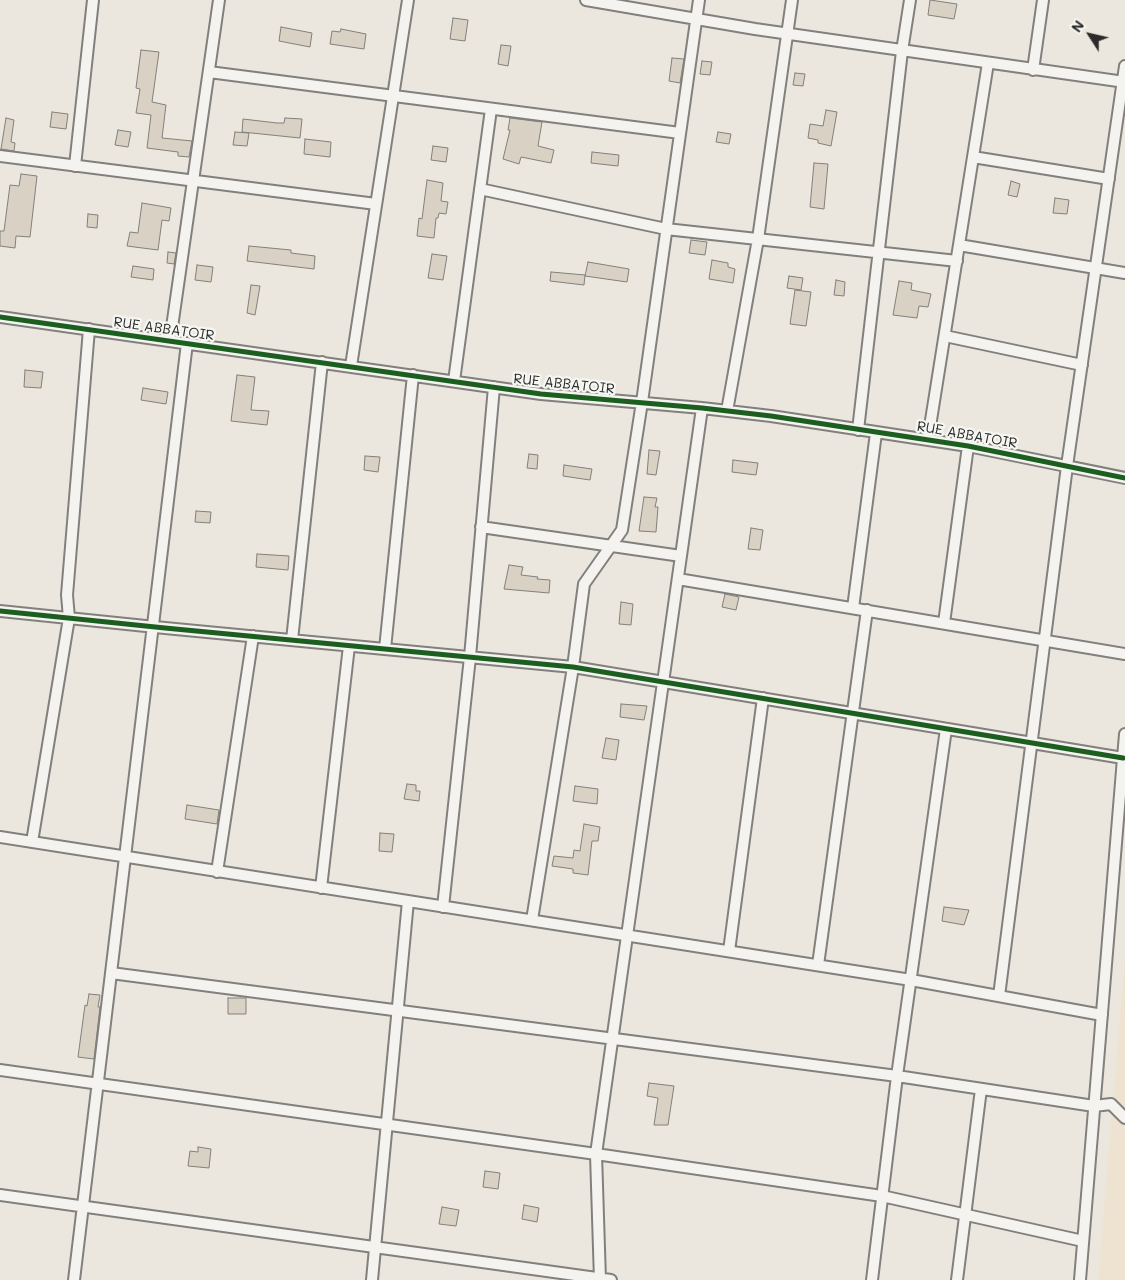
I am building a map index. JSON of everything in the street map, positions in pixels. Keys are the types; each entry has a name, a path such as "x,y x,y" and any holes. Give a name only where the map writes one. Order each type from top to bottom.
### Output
{"street":[{"path":"75,166 93,0"},
{"path":"170,341 219,0"},
{"path":"351,366 408,0"},
{"path":"586,0 787,34 1124,82"},
{"path":"532,920 573,666 584,584 622,530 642,402 698,0"},
{"path":"727,411 758,239 792,0"},
{"path":"858,430 902,51 910,0"},
{"path":"1033,70 1043,0"},
{"path":"928,440 988,63"},
{"path":"999,996 1068,466 1125,66"},
{"path":"209,72 680,134"},
{"path":"454,381 492,109"},
{"path":"0,156 376,204"},
{"path":"973,157 1109,179"},
{"path":"480,189 666,229 957,261"},
{"path":"959,245 1125,273"},
{"name":"RUE ABBATOIR","path":"0,317 541,394 727,411 968,446 1125,478"},
{"path":"32,842 69,618 67,595 89,330"},
{"path":"945,336 1082,365"},
{"path":"74,1280 187,343"},
{"path":"292,640 322,362"},
{"path":"385,649 412,375"},
{"path":"444,907 470,657 494,387"},
{"path":"0,1195 604,1279 596,1154 702,408"},
{"path":"853,608 876,433"},
{"path":"944,623 968,446"},
{"path":"481,528 681,556"},
{"path":"678,578 1125,654"},
{"path":"818,965 867,610"},
{"path":"0,611 573,666 1123,758"},
{"path":"217,872 253,636"},
{"path":"321,888 349,646"},
{"path":"729,951 763,698"},
{"path":"872,1280 897,1076 946,729"},
{"path":"1080,1280 1125,734"},
{"path":"0,837 911,980 1102,1015"},
{"path":"372,1280 408,901"},
{"path":"111,973 897,1076 1094,1106 1111,1104 1125,1118"},
{"path":"0,1070 882,1196 1084,1241"},
{"path":"958,1280 981,1089"}],"shaded area":[{"path":"1125,959 1125,1280 1098,1280 1113,1097"}],"building":[{"path":"930,0 957,4 954,19 928,15"},
{"path":"453,18 468,20 465,41 450,39"},
{"path":"281,27 312,33 310,47 279,41"},
{"path":"341,29 366,34 364,49 330,44 332,31 340,32"},
{"path":"501,45 511,46 508,66 498,64"},
{"path":"141,50 159,52 152,102 166,105 162,138 192,141 189,157 178,156 178,152 147,148 151,115 136,113 140,89 136,88"},
{"path":"672,58 684,59 680,83 669,81"},
{"path":"702,61 712,62 710,75 700,74"},
{"path":"795,73 805,74 803,86 793,85"},
{"path":"826,110 837,112 831,146 808,138 810,124 823,126"},
{"path":"52,112 68,114 66,129 50,127"},
{"path":"6,118 14,120 11,142 15,143 14,151 1,149"},
{"path":"285,118 302,119 300,138 242,132 243,119 284,123"},
{"path":"510,118 542,122 538,146 554,150 551,163 521,157 519,164 503,159 510,130 508,130"},
{"path":"118,130 131,132 128,147 115,145"},
{"path":"235,132 249,133 247,146 233,145"},
{"path":"718,132 731,134 729,144 716,142"},
{"path":"305,139 331,142 330,157 304,154"},
{"path":"433,146 448,148 446,162 431,160"},
{"path":"592,152 619,155 618,166 591,163"},
{"path":"814,163 828,164 824,209 810,207"},
{"path":"21,174 37,176 30,237 16,236 15,248 0,246 0,231 4,231 10,185 19,186"},
{"path":"427,180 443,183 441,201 448,202 446,214 439,213 438,218 436,218 434,238 417,236 419,218 422,219"},
{"path":"1011,181 1020,184 1017,197 1008,195"},
{"path":"1055,198 1069,200 1067,214 1053,213"},
{"path":"142,203 171,208 169,221 162,220 158,250 127,246 130,232 138,233"},
{"path":"88,214 98,215 97,228 87,227"},
{"path":"691,240 707,242 705,255 689,253"},
{"path":"249,246 291,250 291,253 315,256 314,269 247,261"},
{"path":"168,252 176,253 174,264 167,263"},
{"path":"432,254 447,256 443,280 428,278"},
{"path":"712,260 728,263 728,267 735,269 733,283 709,279"},
{"path":"588,262 629,269 627,282 585,276"},
{"path":"197,265 213,267 211,282 195,280"},
{"path":"133,266 154,269 153,280 131,277"},
{"path":"551,272 585,275 584,285 550,281"},
{"path":"789,276 803,278 801,290 787,288"},
{"path":"836,280 845,282 844,296 834,295"},
{"path":"899,281 912,283 911,290 931,294 928,307 919,306 917,318 893,315"},
{"path":"251,285 260,286 255,315 247,313"},
{"path":"795,290 811,292 806,326 790,324"},
{"path":"25,370 43,372 41,388 24,387"},
{"path":"237,375 255,377 251,410 269,411 267,425 231,421"},
{"path":"143,388 168,392 166,404 141,400"},
{"path":"649,450 660,451 656,475 647,474"},
{"path":"529,454 538,455 537,469 527,468"},
{"path":"365,456 380,457 378,472 364,470"},
{"path":"733,460 758,463 756,475 732,472"},
{"path":"564,465 592,469 590,480 563,476"},
{"path":"644,497 657,498 655,507 658,507 656,532 639,531"},
{"path":"196,511 211,512 210,523 195,522"},
{"path":"751,528 763,530 760,550 748,549"},
{"path":"257,554 289,556 288,570 256,567"},
{"path":"509,565 523,567 521,575 550,580 549,593 504,589"},
{"path":"725,594 739,597 736,610 722,607"},
{"path":"621,602 633,604 631,625 619,624"},
{"path":"621,704 647,706 644,720 620,717"},
{"path":"606,738 619,740 616,760 602,758"},
{"path":"407,784 416,785 416,791 420,791 419,801 404,799"},
{"path":"575,786 598,789 597,804 573,801"},
{"path":"187,805 219,810 217,824 185,819"},
{"path":"584,824 600,827 598,841 592,841 588,875 573,873 573,869 552,866 554,856 573,858 574,850 580,851"},
{"path":"380,833 394,834 392,852 379,851"},
{"path":"944,907 969,910 964,925 942,921"},
{"path":"89,994 100,995 94,1059 78,1057 85,1005 87,1006"},
{"path":"228,998 246,998 246,1014 228,1014"},
{"path":"649,1083 674,1086 668,1125 654,1125 658,1098 647,1096"},
{"path":"198,1147 211,1149 209,1168 188,1166 190,1151 198,1152"},
{"path":"485,1171 500,1173 498,1189 483,1187"},
{"path":"524,1205 539,1208 537,1222 522,1219"},
{"path":"442,1207 459,1210 456,1226 439,1224"}],"cycle path":[{"path":"0,317 541,394 771,416 968,446 1125,478"},
{"path":"0,611 573,667 1123,758"}]}
